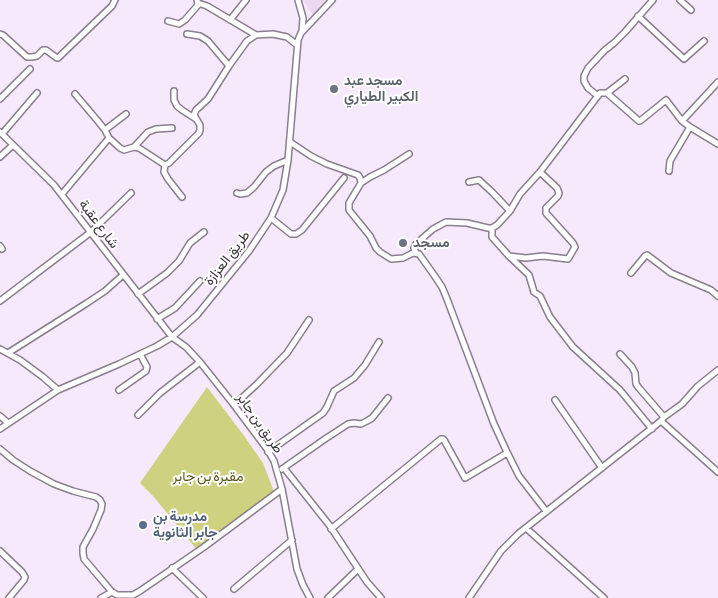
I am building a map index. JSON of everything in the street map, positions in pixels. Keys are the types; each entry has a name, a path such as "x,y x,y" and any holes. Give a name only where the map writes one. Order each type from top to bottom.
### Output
{"street":[{"path":"0,34 27,57 32,58 46,50 58,58 112,6 115,0"},
{"path":"230,20 246,0"},
{"path":"298,0 303,18 301,33"},
{"name":"طريق العزازة","path":"0,429 58,390 140,354 172,337 197,315 249,251 271,218 283,190 290,142 297,45 301,33 332,0"},
{"path":"598,96 588,88 584,81 588,68 614,43 653,0"},
{"path":"680,0 692,10"},
{"path":"168,21 179,24 185,20 198,5 197,1 256,35"},
{"path":"638,16 684,59 704,41"},
{"path":"187,34 200,36 208,41 229,66"},
{"path":"165,165 199,133 200,125 194,115 196,110 208,99 247,41 256,35 273,34 287,37 297,45"},
{"path":"0,99 30,69"},
{"path":"546,512 519,476 507,453 494,424 442,287 419,254 416,253 414,246 434,228 446,222 467,222 492,228 510,211 520,194 540,172 600,93 607,93 625,79"},
{"path":"682,121 718,82"},
{"path":"174,90 174,100 177,106 196,119"},
{"path":"1,133 37,93"},
{"path":"607,93 639,121 666,100 682,121 718,144"},
{"path":"75,94 105,130 109,138 124,150 134,147 148,132 156,129 172,128"},
{"path":"105,130 126,114"},
{"path":"669,172 670,161 690,127"},
{"name":"شارع عقبة","path":"1,133 54,184 172,337"},
{"path":"62,194 109,138"},
{"path":"290,142 327,164 358,175 361,183"},
{"path":"0,157 13,145"},
{"path":"134,147 139,148 165,165"},
{"path":"409,154 361,183 349,203 350,210 370,236 376,248 385,256 391,259 403,258 416,253"},
{"path":"236,193 247,193 266,172 288,160"},
{"path":"165,165 164,172 182,197"},
{"path":"509,256 526,258 543,256 568,259 575,247 546,213 546,208 559,193 557,188 540,172"},
{"path":"271,218 291,234 296,234 302,230 344,178"},
{"path":"469,182 479,180 510,211"},
{"path":"0,301 91,232 131,193"},
{"path":"492,228 492,236 529,275 534,292 540,296 550,317 572,347 620,390 652,428"},
{"path":"138,294 167,273 179,261 190,243 204,232"},
{"path":"631,273 647,255 671,273 711,290 718,296"},
{"path":"8,353 105,291 124,275"},
{"path":"157,319 175,308 200,281"},
{"path":"234,405 287,353 309,320"},
{"name":"طريق بن جابر","path":"172,337 200,362 274,461 282,488 300,577 310,598"},
{"path":"268,452 323,412 334,391 354,378 365,365 378,342"},
{"path":"0,349 20,360 58,390"},
{"path":"119,390 146,371 147,367 140,354"},
{"path":"620,354 635,373 636,384 663,419 718,472"},
{"path":"138,415 160,393 200,362"},
{"path":"469,598 501,551 526,528 682,404 698,386 718,370"},
{"path":"278,472 348,424 361,424 372,418 388,398"},
{"path":"555,400 602,468"},
{"path":"0,416 8,423"},
{"path":"331,529 441,439 444,440 465,478 507,453"},
{"path":"0,449 18,463 54,484 100,500 102,504 101,510 82,552 84,559 112,592 117,595 134,596 204,547 282,488"},
{"path":"284,468 331,529 367,582 382,598"},
{"path":"526,528 604,598"},
{"path":"234,589 292,540"},
{"path":"0,551 25,577 9,598"},
{"path":"172,568 203,598"},
{"path":"328,598 358,570"},
{"path":"101,598 112,592"}],"shaded area":[{"path":"303,0 332,0 315,18"}],"green space":[{"name":"مقبرة بن جابر","path":"207,387 263,463 275,494 198,551 140,483"}],"place":[{"name":"مسجد عبد الكبير الطياري","path":"334,89"},
{"name":"مسجد","path":"403,243"},
{"name":"مدرسة بن جابر الثانوية","path":"143,525"}]}
